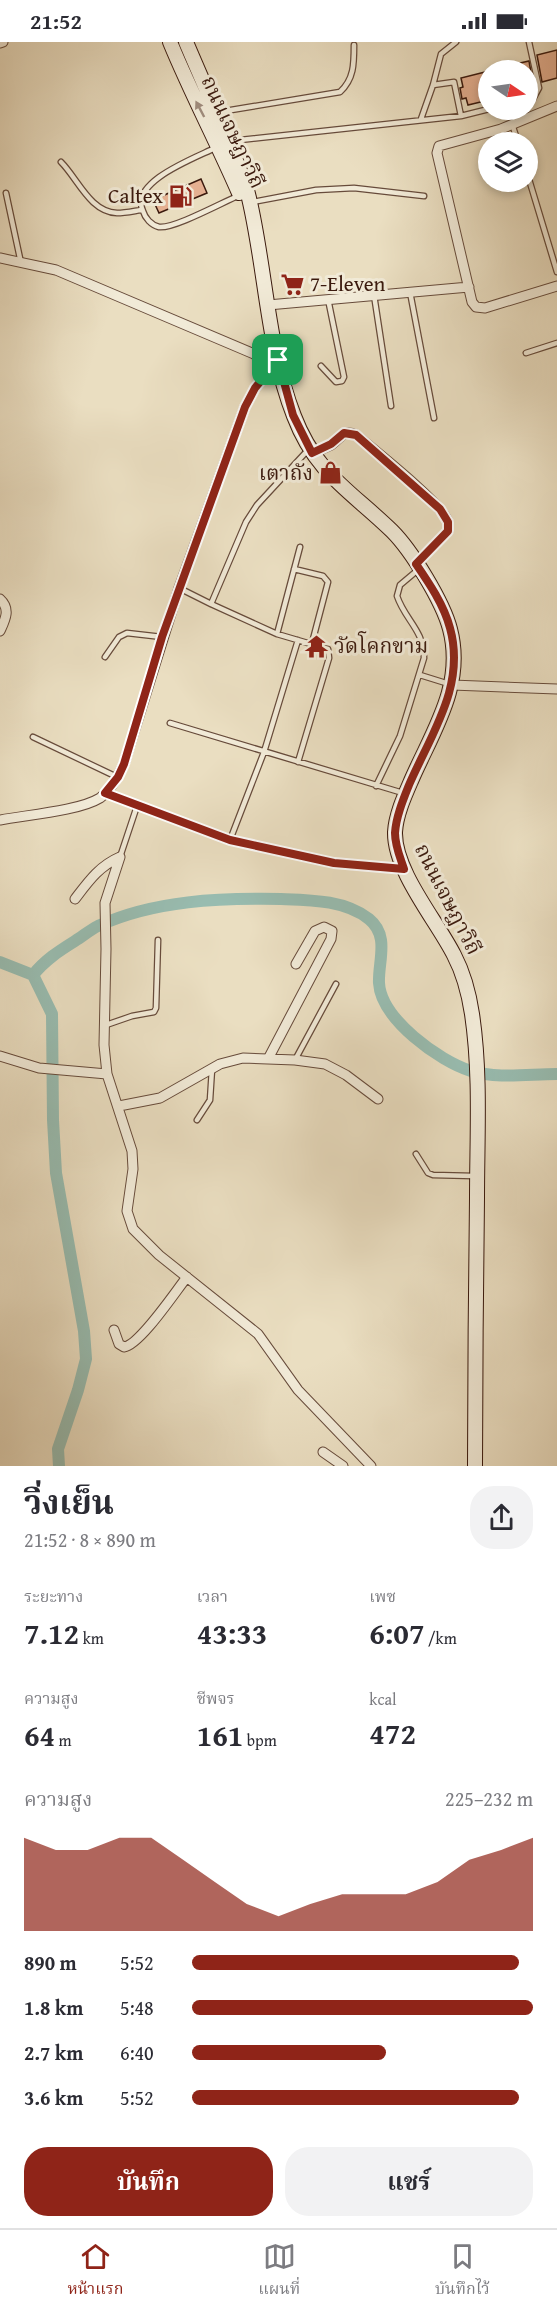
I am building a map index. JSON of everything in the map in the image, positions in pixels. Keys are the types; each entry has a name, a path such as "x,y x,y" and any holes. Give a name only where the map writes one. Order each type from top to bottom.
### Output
{"street":[{"name":"ถนนเจษฎาวิถี","path":"170,42 186,82 224,144"},
{"name":"ถนนเจษฎาวิถี","path":"186,42 217,112 224,144 245,199 257,240 268,305 274,363 293,415 311,451 336,482 393,532 418,566 441,605 450,628 454,651 452,684 440,720 405,794 395,833 397,850 404,869 454,955 463,975 475,1037 477,1108 475,1466"},
{"path":"557,106 512,124 439,146 437,153 472,302 476,307 485,308 557,286"},
{"path":"0,258 66,275 274,363 255,388 245,407 162,637 124,764 118,777 105,793 89,803 0,820"},
{"path":"268,305 469,287"},
{"path":"311,451 331,444 344,433 349,432 356,435 440,509 448,522 448,531 418,566"},
{"path":"0,599 6,604 7,610 0,631"},
{"path":"452,684 557,689"},
{"path":"75,899 94,874 107,863 120,857"},
{"path":"120,857 104,912 106,949 104,1046 107,1074 132,1151 133,1169 127,1211 133,1229 159,1255 258,1334 298,1390 371,1466"},
{"path":"268,1059 331,939 332,931 324,927 315,931 296,964"},
{"path":"0,1056 39,1068 107,1074"},
{"path":"118,1106 160,1098 212,1069 234,1060 268,1059 295,1060 333,1067 378,1099"},
{"path":"114,1330 119,1344 124,1347 133,1343 187,1277"},
{"path":"323,1452 343,1466"}],"lane":[{"path":"421,119 441,54 456,42"},
{"path":"529,42 533,60"},
{"path":"217,112 340,92 349,84 353,70 354,45"},
{"path":"433,85 454,82 461,116"},
{"path":"424,196 354,188 316,189 245,199 171,226 158,227 148,221 141,210 144,190 152,181 224,144 461,116 478,112"},
{"path":"512,124 515,132"},
{"path":"61,162 89,198 102,209 116,213 141,210"},
{"path":"533,192 557,273"},
{"path":"6,193 21,263"},
{"path":"410,292 434,418"},
{"path":"374,296 391,406"},
{"path":"321,366 336,382 342,381 344,377 328,299"},
{"path":"526,353 557,343"},
{"path":"211,604 246,522 257,505 311,451"},
{"path":"277,634 300,547"},
{"path":"376,786 400,736 424,658 424,645 420,634 397,596 400,585 418,566"},
{"path":"294,569 323,576 328,582 312,644"},
{"path":"179,588 277,634 325,647 330,653 298,762"},
{"path":"105,657 119,637 127,633 162,637"},
{"path":"230,840 264,752 298,640"},
{"path":"420,675 452,684"},
{"path":"170,723 405,794"},
{"path":"33,737 118,777"},
{"path":"105,793 230,840 334,863 404,869"},
{"path":"120,857 137,806"},
{"path":"104,1026 132,1016 154,1012 158,940"},
{"path":"295,1060 336,984"},
{"path":"197,1120 210,1100 212,1069"},
{"path":"416,1154 428,1173 433,1175 477,1176"}],"building":[{"path":"557,50 557,78 542,82 537,55"},
{"path":"478,74 478,103 468,105 466,98 462,99 461,78"},
{"path":"201,179 207,193 159,213 153,200"}],"waterway":[{"path":"33,975 52,956 95,928 120,917 142,911 211,900 292,899 327,902 360,913 375,926 382,949 379,975 382,997 401,1024 428,1048 471,1071 503,1075 557,1074"},
{"path":"0,962 33,975"},
{"path":"33,975 52,1014 56,1173 84,1331 86,1359 58,1449 59,1466"}],"place":[{"name":"Caltex","path":"181,196"},
{"name":"7-Eleven","path":"292,284"},
{"name":"เตาถัง","path":"331,473"},
{"name":"วัดโคกขาม","path":"316,646"}],"route":[{"path":"278,360 293,415 312,453 331,444 344,433 349,432 356,435 440,509 448,522 448,531 416,564 441,605 450,628 454,651 450,695 405,794 397,819 395,833 397,850 404,869 334,863 230,840 105,793 118,777 124,764 162,637 245,407 255,388 278,360"}]}
